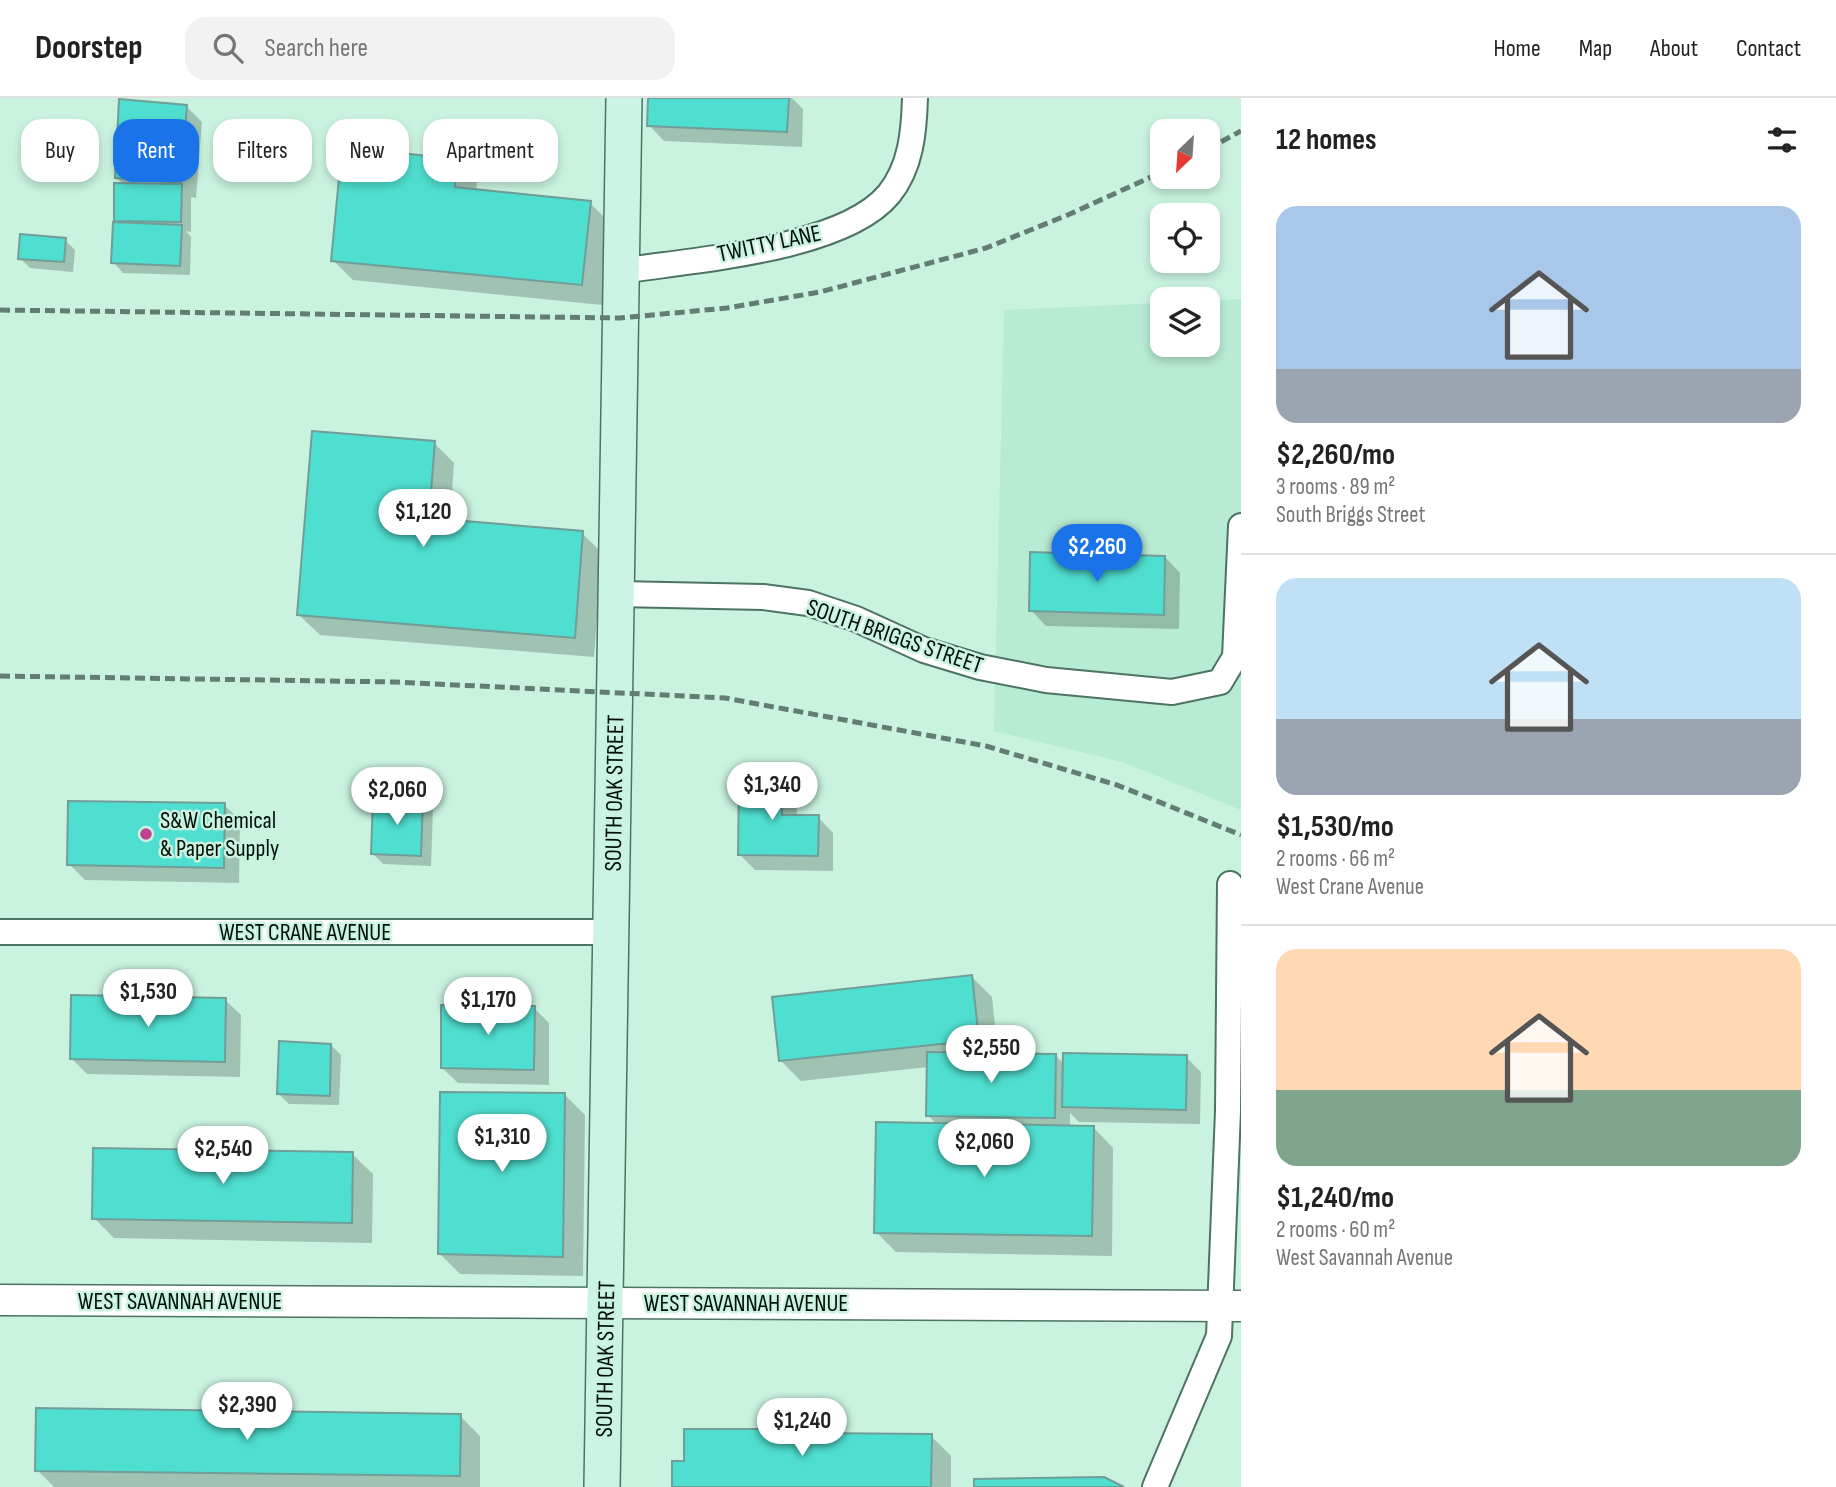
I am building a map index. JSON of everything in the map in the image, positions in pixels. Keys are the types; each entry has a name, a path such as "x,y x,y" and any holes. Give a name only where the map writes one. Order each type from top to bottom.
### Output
{"main road":[{"name":"SOUTH OAK STREET","path":"602,1487 624,98"}],"street":[{"name":"TWITTY LANE","path":"621,271 787,244 844,225 873,210 901,176 914,136 915,98"},
{"name":"SOUTH BRIGGS STREET","path":"618,594 763,597 808,603 856,619 924,650 980,667 1046,680 1172,692 1220,682 1235,657 1241,526"},
{"path":"1155,1487 1232,1306 1230,884"},
{"name":"WEST CRANE AVENUE","path":"0,932 611,932"},
{"name":"WEST SAVANNAH AVENUE","path":"0,1300 1232,1306"}],"shaded area":[{"path":"1241,299 1241,810 1122,762 994,731 1004,310 1150,304 1150,357 1220,357 1220,300"}],"building":[{"path":"648,98 789,98 787,132 647,126"},
{"path":"119,99 187,105 186,119 118,119"},
{"path":"409,154 423,155 423,182 455,182 455,187 591,201 582,285 331,261 339,182 409,182"},
{"path":"114,183 182,184 181,222 114,221"},
{"path":"113,222 182,225 180,266 111,263"},
{"path":"20,234 66,238 64,262 18,259"},
{"path":"312,431 435,441 429,518 583,531 575,638 297,615"},
{"path":"1030,552 1165,556 1164,615 1029,611"},
{"path":"739,777 782,777 782,815 819,815 818,856 738,855"},
{"path":"373,797 423,799 421,856 371,854"},
{"name":"S&W Chemical & Paper Supply","path":"68,801 225,803 224,868 67,865"},
{"path":"972,975 979,1040 779,1061 772,997"},
{"path":"71,995 226,998 225,1062 70,1059"},
{"path":"441,1005 535,1006 534,1070 441,1068"},
{"path":"279,1041 331,1044 330,1096 277,1094"},
{"path":"927,1052 1056,1054 1055,1118 926,1116"},
{"path":"1063,1053 1187,1055 1186,1110 1062,1107"},
{"path":"440,1092 565,1093 563,1257 438,1254"},
{"path":"876,1122 1094,1126 1092,1236 874,1233"},
{"path":"93,1148 353,1152 352,1223 92,1219"},
{"path":"36,1408 461,1414 460,1476 35,1471"},
{"path":"761,1416 809,1416 809,1433 932,1434 931,1487 672,1487 672,1461 684,1461 684,1429 761,1429"},
{"path":"1104,1477 1124,1487 974,1487 974,1479"}],"railway":[{"path":"1220,142 1241,131"},
{"path":"0,310 620,318 727,308 820,292 986,248 1150,177"},
{"path":"0,676 395,682 725,698 986,746 1117,785 1241,835"}],"place":[{"name":"S&W Chemical & Paper Supply","path":"146,834"}]}
